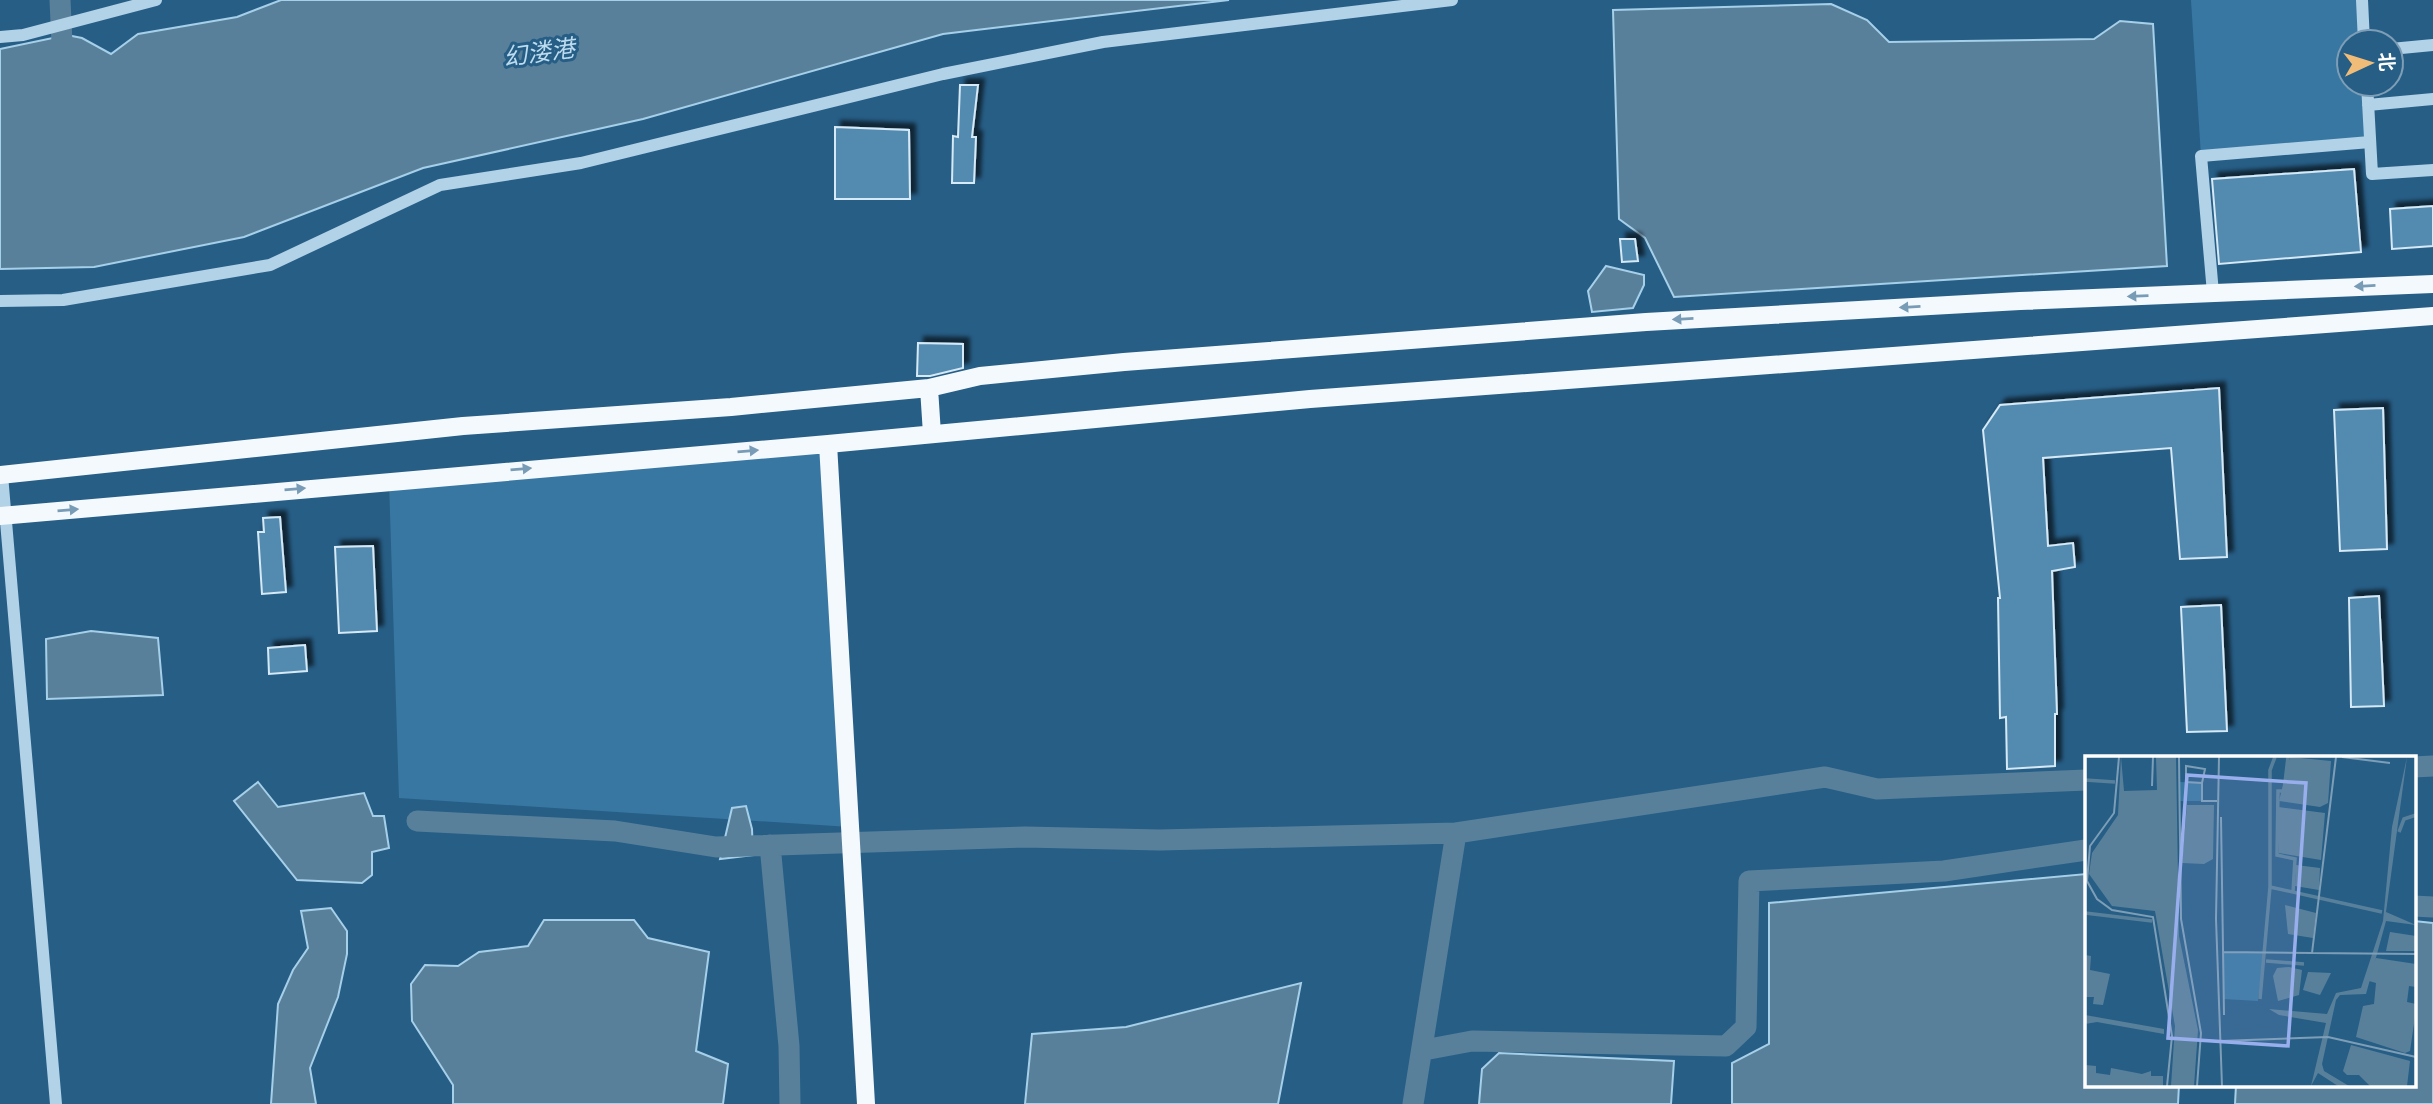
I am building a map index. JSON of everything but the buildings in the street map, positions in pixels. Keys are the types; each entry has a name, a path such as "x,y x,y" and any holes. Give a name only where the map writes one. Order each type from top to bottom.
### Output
{"main road":[{"path":"1,475 463,426 732,407 929,388 981,376 1124,362 1646,321 2034,300 2433,284"},
{"path":"3,516 1310,399 2433,316"},
{"path":"929,388 932,434"},
{"path":"828,444 866,1104"}],"street":[{"path":"0,37 23,35 156,0"},
{"path":"0,301 63,300 270,265 440,185 582,163 943,74 1103,42 1452,0"},
{"path":"2362,0 2363,28"},
{"path":"2405,48 2433,45"},
{"path":"2368,98 2372,174 2433,170"},
{"path":"2368,105 2433,99"},
{"path":"2213,293 2201,156 2370,142"},
{"path":"1,475 56,1104"}],"shaded area":[{"path":"2191,0 2362,0 2363,28 2335,28 2335,98 2367,98 2370,142 2201,156"},
{"path":"828,444 850,827 399,798 389,481"}],"water":[{"name":"幻溇港","path":"281,0 1229,0 943,34 643,119 423,168 244,237 94,267 0,269 0,49 67,35 82,38 111,54 138,34 237,17"},
{"path":"1831,4 1867,20 1889,42 2094,39 2120,21 2153,24 2167,266 1674,297 1645,238 1619,219 1613,10"},
{"path":"1606,266 1644,275 1644,285 1633,308 1592,312 1588,291"},
{"path":"91,631 158,638 163,695 47,699 46,639"},
{"path":"258,782 278,807 364,793 373,816 384,816 389,848 372,852 372,875 362,883 297,880 234,801"},
{"path":"746,806 752,829 753,855 720,859 732,808"},
{"path":"2085,874 2085,1086 2179,1086 2178,1104 1732,1104 1732,1063 1769,1044 1769,903"},
{"path":"331,908 347,931 347,954 338,997 310,1068 316,1104 271,1104 278,1004 293,970 308,948 301,911"},
{"path":"544,920 634,920 648,938 709,952 696,1051 728,1064 723,1104 453,1104 453,1085 412,1021 411,984 425,965 458,966 479,952 528,946"},
{"path":"2416,921 2433,923 2433,1104 2235,1104 2236,1086 2416,1086"},
{"path":"1301,983 1278,1104 1025,1104 1032,1034 1126,1027"},
{"path":"1499,1053 1674,1061 1671,1104 1479,1104 1482,1069"}],"waterway":[{"path":"60,0 63,64"},
{"path":"2416,767 2433,766"},
{"path":"417,821 615,831 716,847 1025,837 1160,840 1456,833 1825,777 1877,789 2085,780"},
{"path":"1413,1104 1456,833"},
{"path":"770,845 789,1046 790,1104"},
{"path":"1424,1050 1472,1041 1726,1046 1746,1027 1749,881 1944,871 2085,850"},
{"path":"2416,906 2433,907"}]}
